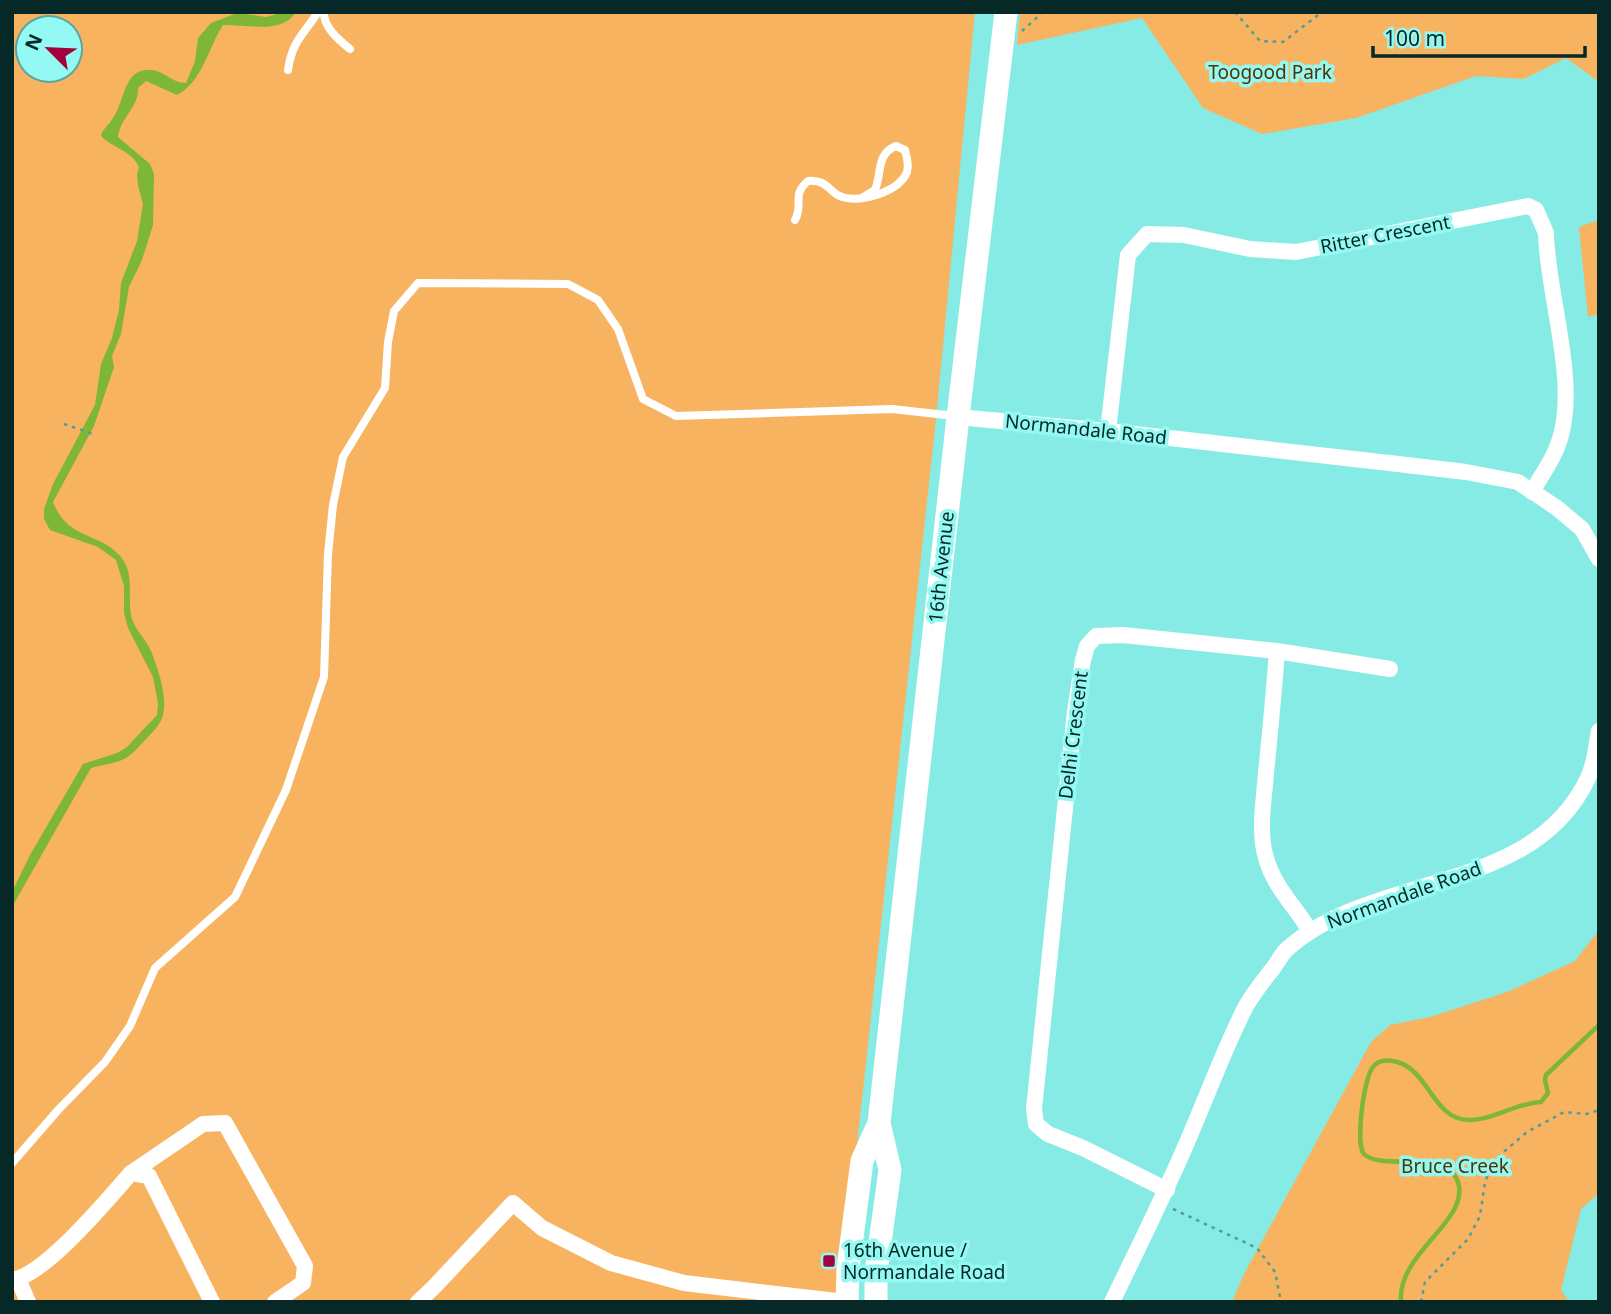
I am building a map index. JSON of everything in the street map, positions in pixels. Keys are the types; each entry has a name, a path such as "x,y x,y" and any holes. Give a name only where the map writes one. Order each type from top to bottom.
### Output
{"main road":[{"name":"16th Avenue","path":"876,1302 876,1272 890,1170 880,1123 958,416 1006,12"},
{"name":"16th Avenue","path":"846,1302 862,1161 880,1123"}],"street":[{"name":"Ritter Crescent","path":"1108,431 1128,255 1147,233 1184,234 1250,249 1296,252 1528,206 1536,210 1546,233 1567,388 1564,418 1555,453 1532,492"},
{"name":"Normandale Road","path":"958,416 1466,472 1518,482 1583,529 1599,559"},
{"name":"Delhi Crescent","path":"1163,1197 1094,1153 1048,1134 1036,1124 1035,1096 1060,849 1083,660 1087,646 1096,636 1107,634 1277,651"},
{"path":"1310,931 1294,905 1278,888 1265,856 1262,831 1277,651 1390,669"},
{"name":"Normandale Road","path":"1112,1302 1163,1197 1246,1006 1283,953 1310,931 1346,913 1483,867 1513,853 1543,834 1559,819 1588,778 1595,758 1599,731"},
{"path":"28,1302 15,1280 46,1260 76,1235 131,1173 203,1124 225,1123 305,1266 303,1283 275,1302"},
{"path":"131,1173 149,1176 212,1302"},
{"path":"418,1302 513,1203 542,1228 611,1263 684,1283 846,1302"}],"lane":[{"path":"288,70 291,51 297,39 318,12"},
{"path":"324,12 324,21 350,49"},
{"path":"795,220 799,214 797,198 801,187 808,181 821,182 840,197 862,198 882,192 901,180 907,171 905,150 896,146 888,149 882,156 875,190 862,198"},
{"path":"12,1163 105,1062 130,1026 155,968 235,897 286,790 324,677 329,542 343,457 386,388 388,342 394,311 418,283 568,284 588,294 598,300 618,329 643,398 676,416 892,409 958,416"}],"path":[{"path":"1022,32 1043,12"},
{"path":"1235,12 1260,41 1283,43 1322,12"},
{"path":"64,424 93,434"},
{"path":"1421,1302 1425,1282 1468,1239 1480,1216 1485,1182 1494,1160 1527,1132 1564,1112 1586,1114 1599,1110"},
{"path":"1163,1197 1256,1248 1275,1272 1280,1302"}],"green space":[{"path":"12,12 975,12 936,419 840,1302 12,1302"},
{"name":"Toogood Park","path":"1020,12 1599,12 1599,82 1566,58 1524,79 1476,76 1356,118 1262,134 1203,108 1142,18 1017,45"},
{"path":"1599,220 1599,314 1588,317 1579,227"},
{"name":"Bruce Creek","path":"1599,930 1599,1193 1581,1209 1561,1290 1569,1302 1232,1302 1244,1274 1371,1042 1390,1025 1430,1017 1507,992 1575,961"}],"shaded area":[{"path":"296,12 282,24 273,26 223,25 199,73 186,89 177,95 146,81 138,88 136,101 119,130 118,137 150,164 154,174 153,225 142,260 129,287 121,334 112,356 114,367 94,426 53,502 59,514 75,530 112,549 126,564 130,612 157,666 162,684 164,710 157,727 132,754 118,761 91,768 12,907 12,892 30,855 83,764 127,747 157,715 158,703 153,677 128,628 124,613 124,586 116,560 98,547 50,530 44,519 44,509 53,484 95,405 101,364 112,338 119,310 121,283 137,241 143,204 138,186 139,167 136,162 101,136 135,74 145,70 156,71 186,83 195,61 198,38 211,23 237,13 266,17"}],"waterway":[{"path":"1401,1302 1409,1269 1452,1213 1458,1200 1459,1186 1454,1174 1444,1167 1431,1163 1385,1161 1364,1154 1360,1138 1362,1110 1373,1067 1381,1061 1397,1062 1408,1067 1417,1074 1447,1112 1457,1118 1477,1120 1522,1105 1541,1102 1548,1093 1546,1075 1599,1025"}],"place":[{"name":"16th Avenue / Normandale Road","path":"829,1261"}]}
